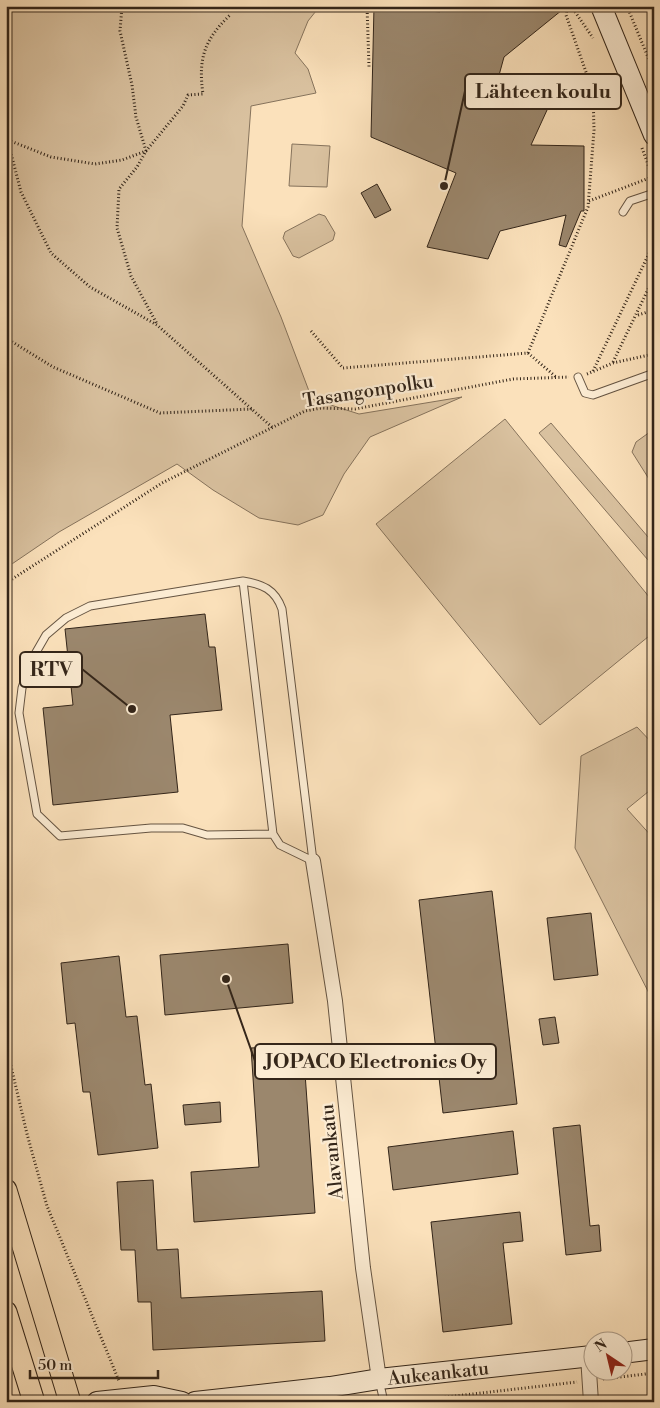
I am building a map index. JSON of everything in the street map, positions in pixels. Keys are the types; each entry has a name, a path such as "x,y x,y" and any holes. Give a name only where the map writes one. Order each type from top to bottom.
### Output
{"main road":[{"path":"6,1190 70,1402"},
{"path":"6,1312 34,1402"}],"street":[{"path":"601,6 654,135"},
{"name":"Alavankatu","path":"313,861 335,1001 363,1268 379,1379"},
{"path":"632,1352 654,1349"},
{"name":"Aukeankatu","path":"195,1402 330,1387 379,1379 582,1357"},
{"path":"588,1380 591,1402"},
{"path":"97,1402 154,1396 182,1402"}],"lane":[{"path":"624,212 630,201 654,193"},
{"path":"578,377 585,393 593,395 654,373"},
{"path":"273,834 207,835 183,828 151,828 60,836 36,814 19,713 22,688 31,661 46,635 66,618 90,606 243,581 259,584 269,590 279,600 282,609 313,861"},
{"path":"243,581 273,834 280,845 313,861"},
{"path":"379,1379 384,1402"}],"path":[{"path":"122,6 120,31 132,85 136,117 146,151"},
{"path":"367,6 369,66"},
{"path":"569,6 597,44"},
{"path":"528,353 589,201 594,130 593,92 566,15 569,6"},
{"path":"627,6 654,72"},
{"path":"157,325 130,276 117,228 119,189 137,167 146,151 183,106 188,95 203,94 200,74 202,56 217,28 230,15"},
{"path":"6,134 21,192 51,253 90,287 157,325 273,428"},
{"path":"8,140 51,157 95,164 122,160 146,151"},
{"path":"589,201 652,177"},
{"path":"593,371 654,242"},
{"path":"613,363 654,277"},
{"path":"637,315 654,310"},
{"path":"311,330 343,368 528,353 557,377"},
{"path":"6,338 53,367 160,413 252,409"},
{"name":"Tasangonpolku","path":"6,582 162,483 305,411 320,408 354,409 513,378 578,377 613,363 654,354"},
{"path":"6,1045 27,1134 47,1206 121,1384"},
{"path":"632,1375 654,1373"},
{"path":"403,1402 588,1380"}],"shaded area":[{"path":"6,6 320,6 308,21 295,53 308,69 316,93 251,106 242,226 281,317 312,399 359,414 462,397 370,437 344,474 323,515 298,525 259,518 213,490 177,464 59,532 6,568"},
{"path":"292,144 330,146 327,187 289,186"},
{"path":"319,214 325,216 335,233 333,240 299,258 293,256 283,238 285,232"},
{"path":"505,419 654,603 654,632 540,725 376,524"},
{"path":"551,423 654,544 654,567 539,433"},
{"path":"654,429 654,487 632,452 636,442"},
{"path":"637,727 654,745 654,787 627,809 654,839 654,1003 575,848 581,756"}],"building":[{"path":"374,6 440,12 446,6 567,6 504,57 498,79 520,89 553,97 531,145 584,146 584,211 581,211 566,247 559,245 566,215 500,231 488,259 427,247 456,173 371,137"},
{"path":"377,184 391,210 375,218 361,193"},
{"path":"205,614 209,647 215,647 222,710 170,715 178,792 53,805 43,708 73,705 65,629"},
{"path":"492,891 517,1104 443,1113 419,900"},
{"path":"591,913 598,975 554,980 547,918"},
{"path":"288,944 293,1003 165,1015 160,955"},
{"path":"119,956 126,1017 137,1016 145,1085 151,1084 158,1148 98,1155 90,1092 83,1092 75,1023 67,1024 61,963"},
{"path":"555,1017 559,1043 543,1045 539,1019"},
{"path":"303,1045 315,1213 194,1222 191,1172 259,1167 251,1048"},
{"path":"220,1102 221,1122 185,1125 183,1105"},
{"path":"580,1125 590,1226 599,1225 601,1251 566,1255 553,1128"},
{"path":"513,1131 518,1174 393,1190 388,1147"},
{"path":"153,1180 157,1250 178,1249 181,1298 322,1291 325,1341 153,1350 151,1302 138,1302 135,1250 121,1250 117,1182"},
{"path":"520,1212 523,1241 503,1243 512,1324 443,1332 431,1222"}],"place":[{"name":"Lähteen koulu","path":"444,186"},
{"name":"RTV","path":"132,709"},
{"name":"JOPACO Electronics Oy","path":"226,979"}]}
